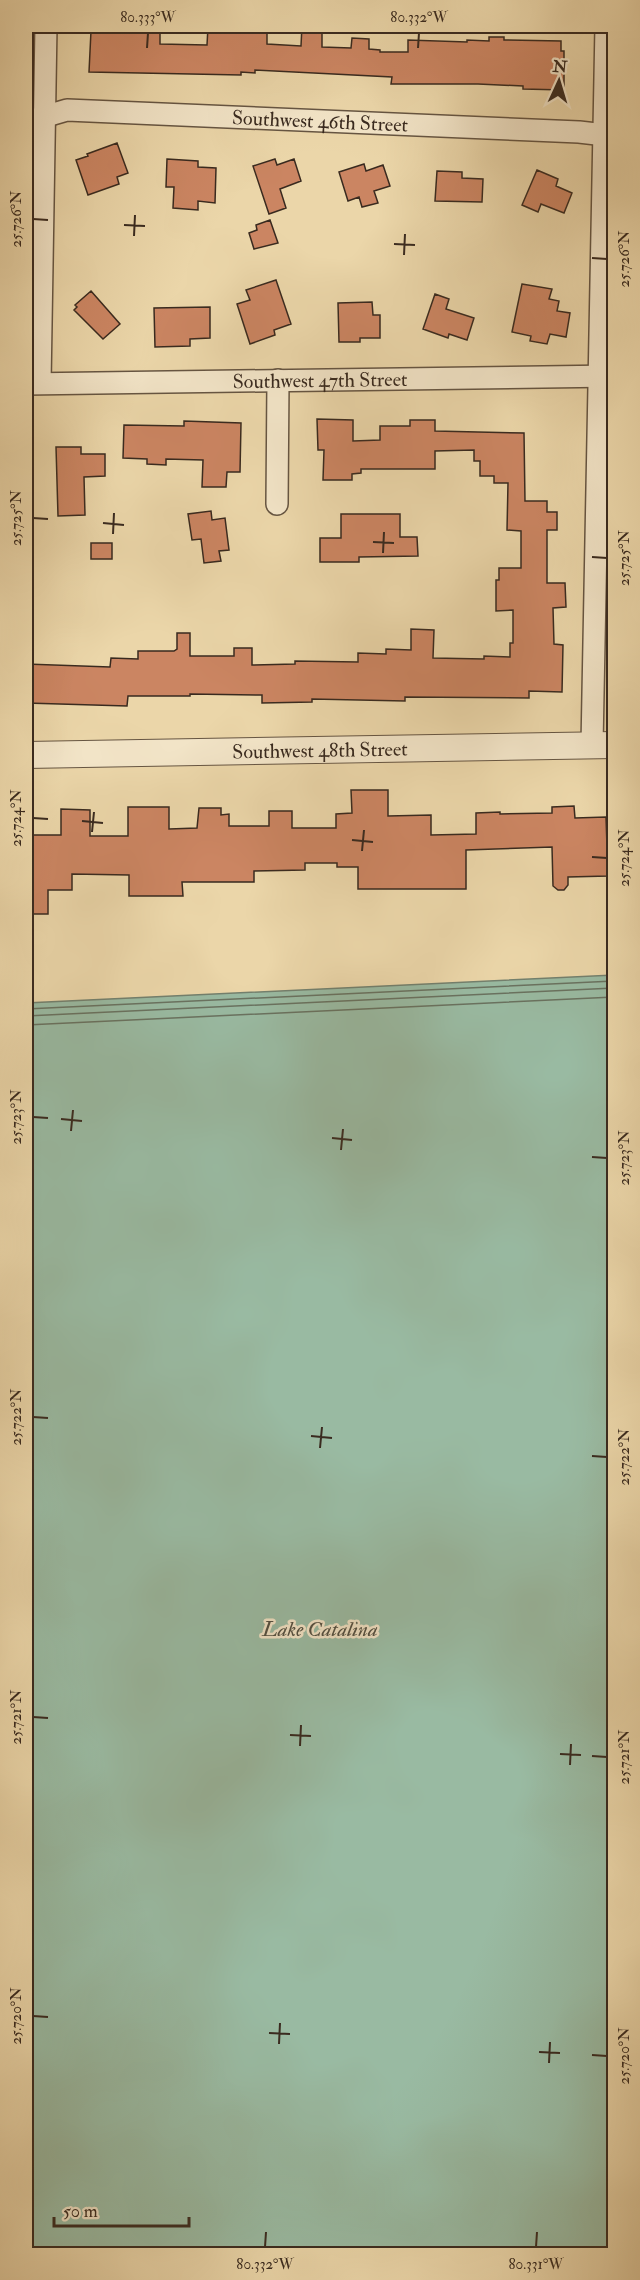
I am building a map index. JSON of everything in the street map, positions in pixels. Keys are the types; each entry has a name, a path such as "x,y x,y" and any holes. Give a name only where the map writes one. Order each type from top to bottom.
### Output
{"street":[{"path":"33,383 35,119 46,26"},
{"path":"603,745 609,135 606,26"},
{"name":"Southwest 46th Street","path":"35,119 67,110 609,135"},
{"name":"Southwest 47th Street","path":"33,383 607,376"},
{"path":"277,504 278,380"},
{"name":"Southwest 48th Street","path":"26,755 603,745"}],"water":[{"name":"Lake Catalina","path":"614,975 614,2254 26,2254 26,1003"}],"building":[{"path":"98,26 131,26 131,31 160,32 160,44 207,45 208,27 231,28 231,32 267,33 267,44 301,46 302,26 322,26 322,47 351,48 352,38 369,39 369,49 380,50 380,52 408,52 408,40 467,42 467,40 489,41 489,37 504,37 504,40 561,41 561,51 564,51 564,90 523,89 523,86 478,84 391,84 392,77 255,70 255,73 241,72 241,75 89,72 91,31 98,31"},
{"path":"117,143 128,173 117,177 119,184 88,195 76,160"},
{"path":"167,159 198,161 198,167 216,168 215,203 198,201 198,210 173,208 174,187 166,187"},
{"path":"275,159 277,165 294,159 301,181 280,189 286,208 269,214 253,166"},
{"path":"364,164 366,171 383,165 390,186 374,191 378,203 362,207 359,197 348,201 339,172"},
{"path":"537,170 558,179 556,186 572,193 564,213 541,204 538,212 522,205"},
{"path":"437,171 462,172 462,178 483,179 482,202 435,201"},
{"path":"270,220 278,243 254,249 249,233 257,230 256,225"},
{"path":"276,280 291,324 274,330 275,335 250,344 237,304 250,300 246,290"},
{"path":"522,284 552,289 549,299 559,301 557,311 570,313 566,337 550,334 547,344 530,341 531,336 512,332"},
{"path":"91,291 120,324 103,339 74,310 77,307 75,305"},
{"path":"435,294 449,299 446,309 474,318 467,340 449,334 448,338 423,329"},
{"path":"372,302 373,315 380,315 380,338 360,338 360,342 339,342 338,303"},
{"path":"210,307 210,338 190,339 190,346 155,347 154,308"},
{"path":"317,419 353,420 353,441 380,440 380,426 410,426 410,420 435,420 435,431 524,433 525,501 547,501 547,512 557,512 557,530 547,530 547,583 565,583 566,607 553,608 554,644 563,645 562,692 529,691 529,698 405,697 405,701 312,699 312,702 262,703 262,695 190,694 190,696 128,696 127,706 26,703 26,664 110,667 111,658 138,659 138,651 174,651 177,649 177,633 190,633 190,656 234,656 234,648 252,648 252,665 295,664 295,661 358,662 358,653 386,654 386,649 411,650 411,629 434,630 433,658 510,657 510,643 513,643 513,610 496,611 496,580 499,580 499,568 521,568 521,531 507,530 508,483 494,483 494,476 480,476 480,461 474,461 474,450 435,451 435,469 361,469 361,473 352,474 352,480 323,480 324,450 318,450"},
{"path":"184,421 241,423 240,472 227,472 226,487 202,487 203,460 166,459 166,465 147,464 147,459 123,458 124,425 184,426"},
{"path":"56,447 81,447 81,454 105,454 105,476 84,477 85,515 58,516"},
{"path":"211,511 212,520 225,518 229,550 219,551 221,561 204,563 201,539 192,540 188,514"},
{"path":"341,514 400,514 400,537 417,537 418,556 359,557 359,562 320,562 320,538 341,538"},
{"path":"91,543 112,543 112,559 91,559"},
{"path":"351,790 388,790 388,816 431,815 431,835 476,834 476,813 552,813 552,807 574,806 575,818 606,817 608,876 568,877 568,885 564,890 558,890 553,886 552,847 466,850 466,889 358,889 358,867 337,867 337,863 305,863 305,870 254,871 254,882 182,882 183,896 129,896 129,875 72,874 72,890 48,890 48,914 26,914 26,835 61,835 61,809 90,810 90,836 128,836 128,807 169,807 169,829 197,828 199,808 221,808 221,815 229,814 229,826 269,826 269,811 292,811 292,828 336,828 336,814 352,813"}]}
